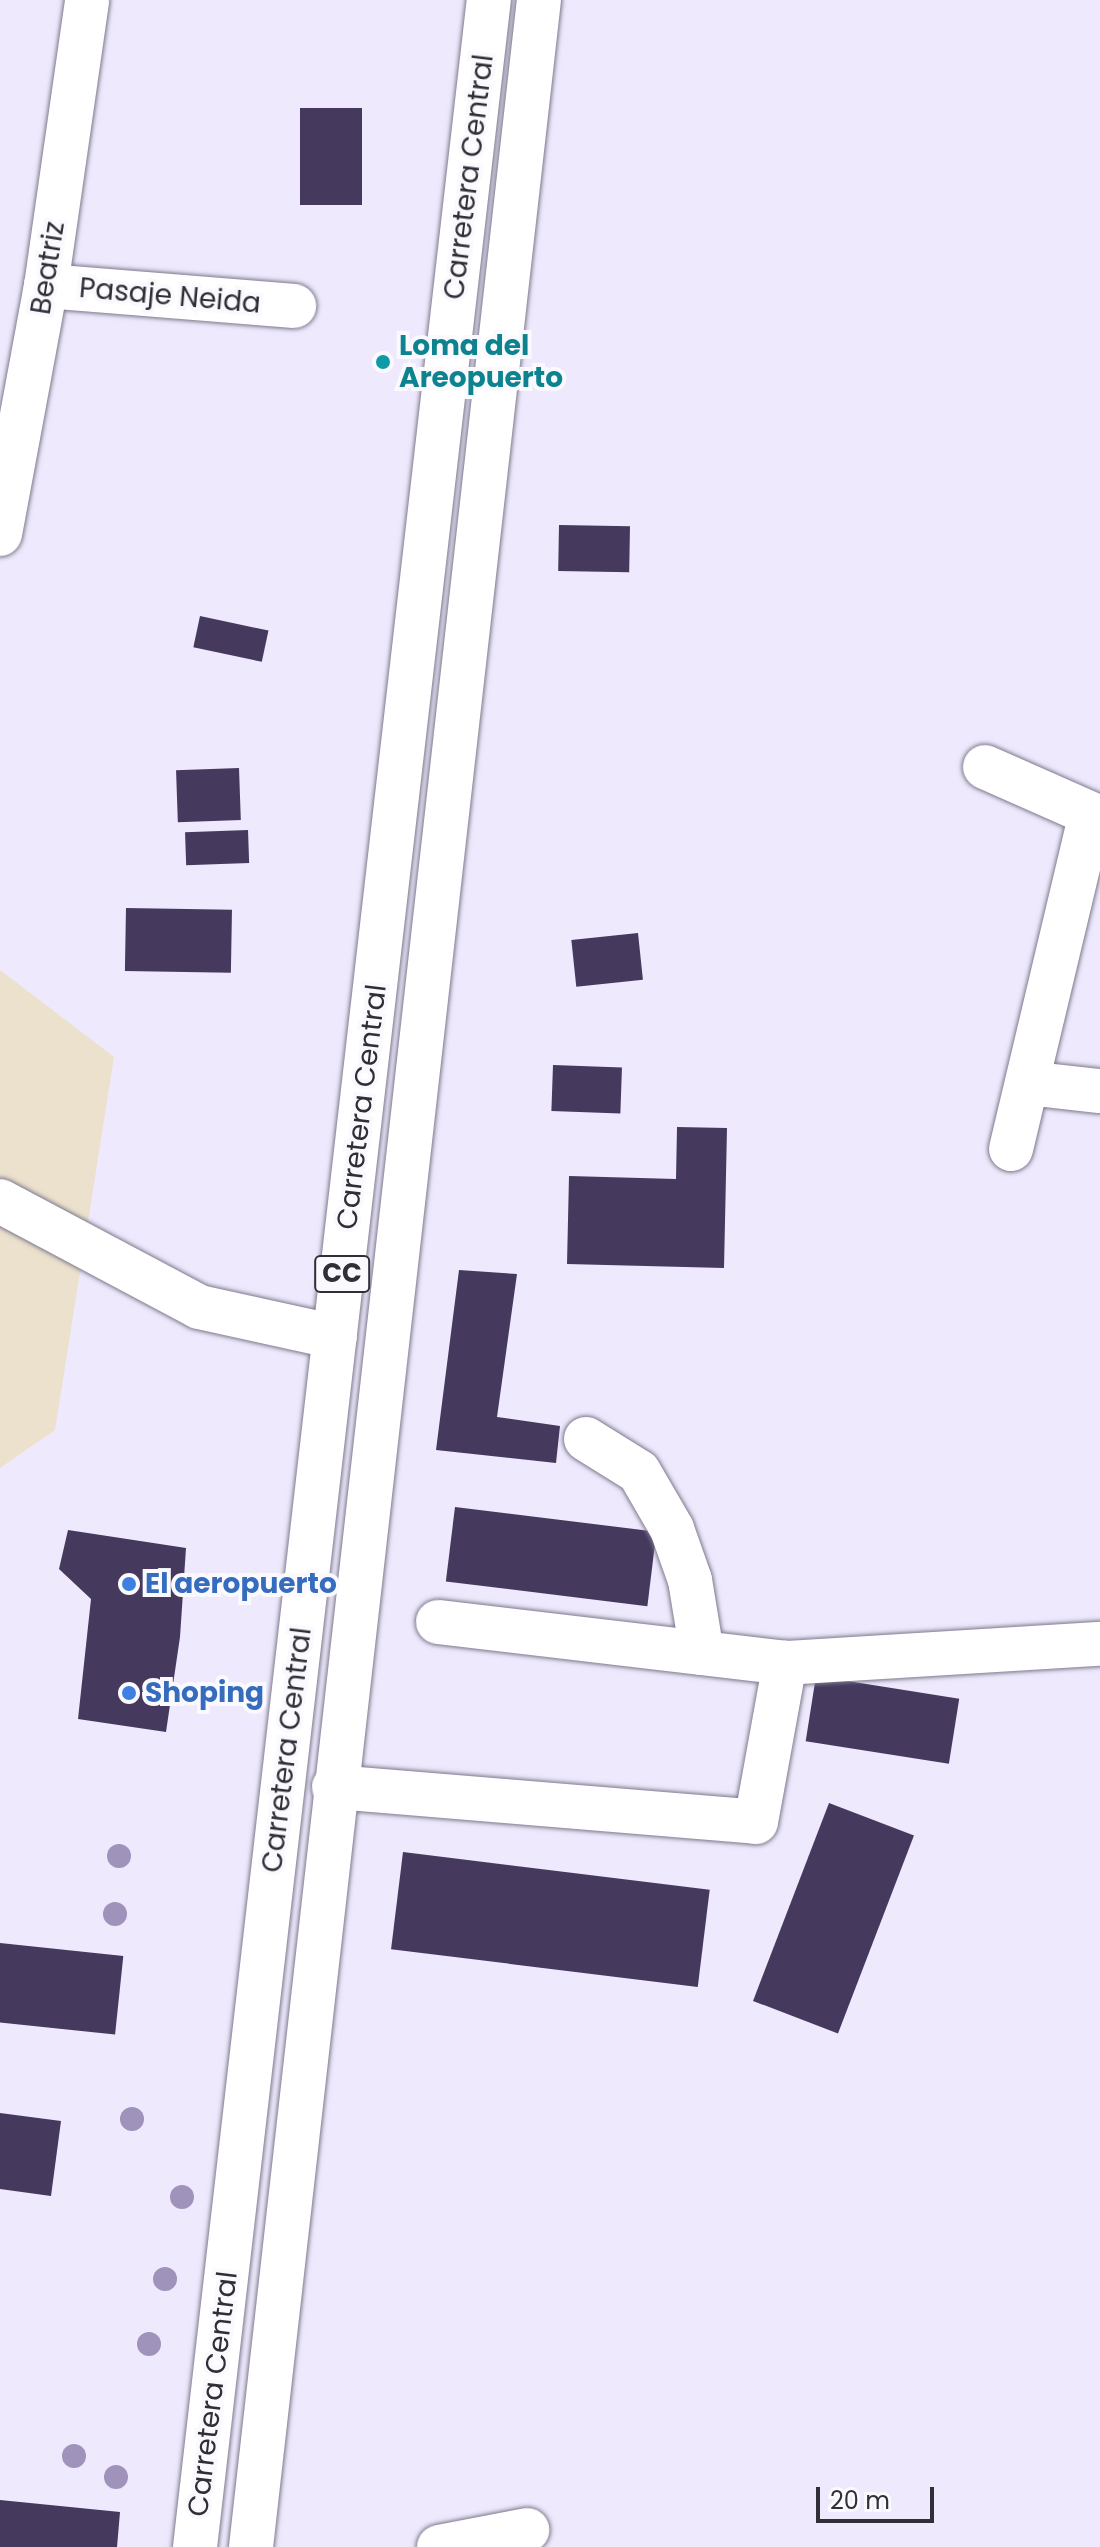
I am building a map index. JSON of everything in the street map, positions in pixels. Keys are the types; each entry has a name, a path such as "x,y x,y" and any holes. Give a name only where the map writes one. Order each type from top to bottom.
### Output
{"main road":[{"name":"Beatriz","path":"0,534 46,286 87,0"},
{"name":"Carretera Central","path":"195,2547 489,0"},
{"name":"Carretera Central","path":"251,2547 383,1345 539,0"},
{"name":"Pasaje Neida","path":"46,286 294,306"},
{"path":"985,767 1096,816 1011,1149"},
{"path":"1027,1083 1100,1091"},
{"path":"0,1201 199,1307 383,1345"},
{"path":"586,1439 639,1472 672,1529 690,1580 702,1653"},
{"path":"438,1622 785,1663 1100,1644"},
{"path":"284,1780 334,1787 756,1822 785,1663"},
{"path":"439,2547 527,2530"}],"shaded area":[{"path":"0,970 114,1057 55,1430 0,1468"}],"building":[{"path":"300,108 362,108 362,205 300,205"},
{"path":"559,525 630,526 629,572 558,571"},
{"path":"200,616 268,631 262,662 193,647"},
{"path":"239,768 241,820 178,822 176,770"},
{"path":"248,830 249,863 186,865 185,832"},
{"path":"126,908 232,910 231,973 125,971"},
{"path":"638,933 643,980 576,987 571,940"},
{"path":"553,1065 622,1067 620,1113 551,1111"},
{"path":"677,1127 727,1128 724,1268 567,1264 569,1176 676,1179"},
{"path":"459,1270 517,1274 497,1417 560,1426 556,1463 436,1450"},
{"path":"455,1507 656,1532 647,1606 446,1581"},
{"path":"68,1530 186,1548 180,1637 166,1732 78,1719 91,1599 59,1569"},
{"path":"816,1676 959,1699 949,1764 806,1741"},
{"path":"829,1803 914,1836 838,2034 753,2001"},
{"path":"403,1852 710,1890 698,1987 391,1949"},
{"path":"0,1943 123,1956 115,2035 0,2022"},
{"path":"0,2113 61,2121 51,2196 0,2189"},
{"path":"0,2500 120,2512 117,2547 0,2547"}],"place":[{"name":"Loma del Areopuerto","path":"383,362"},
{"name":"El aeropuerto","path":"129,1584"},
{"name":"Shoping","path":"129,1693"}]}
